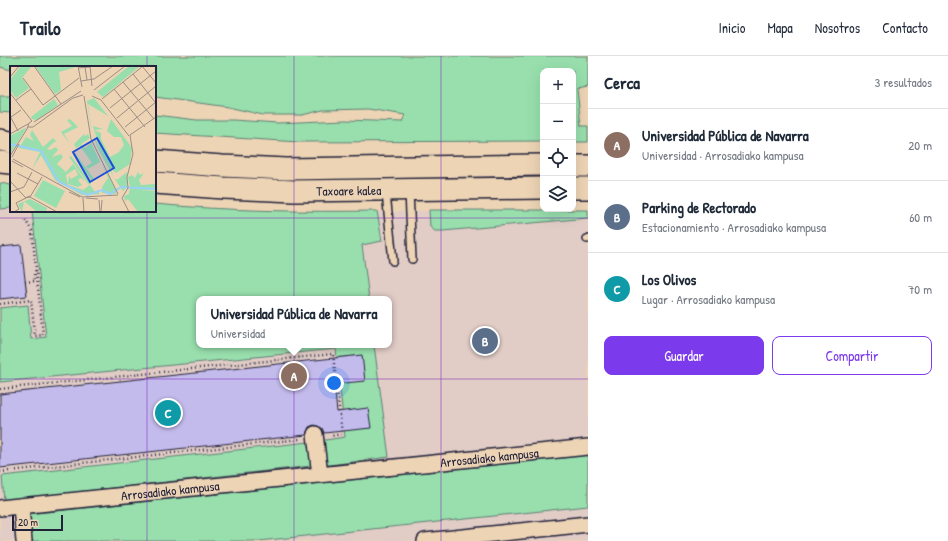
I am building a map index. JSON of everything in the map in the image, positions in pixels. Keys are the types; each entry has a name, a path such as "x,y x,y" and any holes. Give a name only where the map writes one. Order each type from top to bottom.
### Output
{"street":[{"path":"0,140 10,142"},
{"name":"Taxoare kalea","path":"156,161 286,169 540,165"},
{"path":"0,162 10,163"},
{"path":"576,166 588,166"},
{"name":"Taxoare kalea","path":"156,183 294,191 540,188"},
{"path":"576,188 588,188"},
{"path":"316,436 320,475"},
{"name":"Arrosadiako kampusa","path":"0,505 20,506 588,447"},
{"path":"20,506 24,541"},
{"path":"425,541 588,524"}],"lane":[{"path":"386,190 393,261"},
{"path":"409,190 412,259"}],"path":[{"path":"0,304 31,300 35,336 43,335 32,231 24,218"},
{"path":"25,282 35,281 34,274 36,269"},
{"path":"0,389 333,354 342,434 0,472"}],"shaded area":[{"path":"0,183 10,185 10,212 156,212 156,204 195,208 317,212 540,210 540,212 576,212 576,210 588,210 588,541 0,541"}],"green space":[{"path":"0,56 588,56 588,87 577,89 581,126 588,126 588,142 576,142 576,68 540,68 540,141 299,142 156,133 156,115 197,120 233,120 278,123 345,120 402,122 405,115 368,109 323,110 302,115 263,115 228,107 156,97 156,66 10,66 10,70 0,67"},
{"path":"0,96 10,96 10,113 0,112"},
{"path":"0,183 10,185 10,208 0,209"},
{"path":"156,204 266,210 377,211 382,241 362,245 369,296 196,296 196,348 374,348 389,457 322,466 319,441 345,437 336,349 0,382 0,308 28,305 31,339 46,337 32,212 156,212"},
{"path":"429,210 540,210 540,212 576,212 576,210 588,210 588,218 443,231 435,231 430,227"},
{"path":"309,442 311,466 4,500 2,476"},
{"path":"588,455 588,506 259,541 30,541 28,514"}],"building":[{"path":"21,245 27,296 0,299 0,247"},
{"path":"362,355 365,381 334,384 337,412 368,408 371,428 324,433 322,428 314,425 309,427 306,435 0,468 0,394"}],"place":[{"name":"Parking de Rectorado","path":"485,341"},
{"name":"Universidad Pública de Navarra","path":"294,376"},
{"name":"Los Olivos","path":"168,413"}]}
